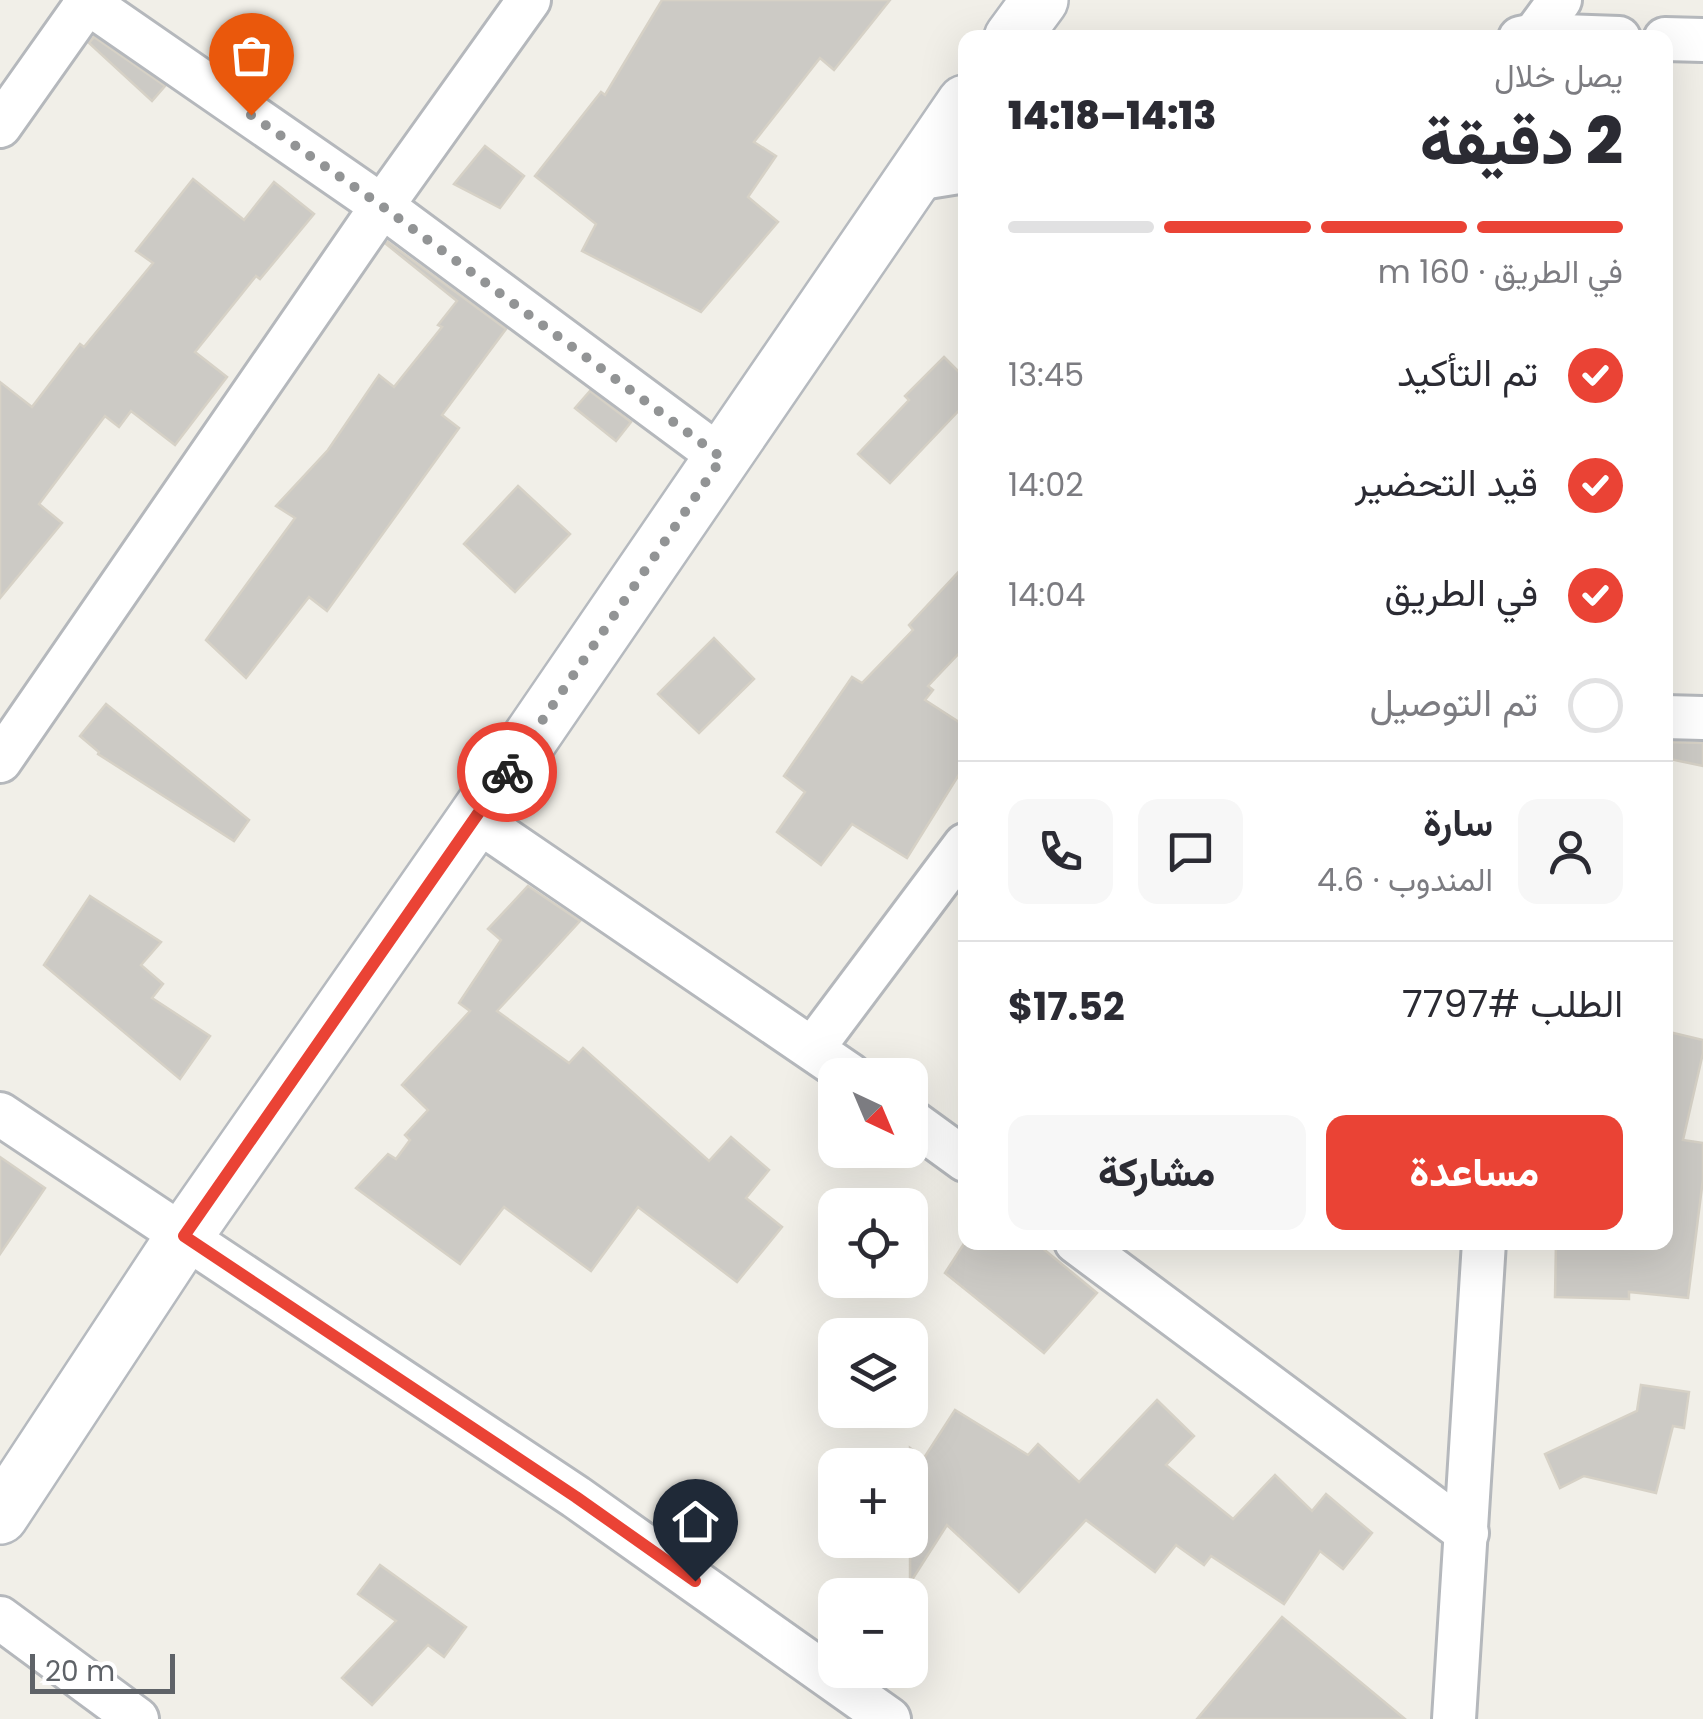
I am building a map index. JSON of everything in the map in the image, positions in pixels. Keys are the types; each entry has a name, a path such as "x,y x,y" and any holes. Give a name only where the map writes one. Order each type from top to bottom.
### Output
{"street":[{"path":"0,760 529,0"},
{"path":"1018,30 1040,0"},
{"path":"1535,30 1560,0"},
{"path":"0,126 87,1 382,206 722,458"},
{"path":"1673,39 1703,40"},
{"path":"0,1516 184,1236 475,820 958,113"},
{"path":"909,180 958,172"},
{"path":"1673,717 1703,718"},
{"path":"475,820 827,1058"},
{"path":"814,1048 958,854"},
{"path":"0,1114 576,1497 890,1719"},
{"path":"928,1133 958,1155"},
{"path":"1087,1250 1468,1533"},
{"path":"1454,1719 1484,1250"},
{"path":"0,1618 138,1719"}],"building":[{"path":"662,0 890,0 834,70 820,58 754,142 776,156 748,197 778,222 701,312 582,251 596,224 535,176 601,92 605,95"},
{"path":"94,37 165,86 152,101 89,43"},
{"path":"485,146 524,176 500,208 454,184"},
{"path":"193,179 244,220 274,182 314,214 260,279 256,276 195,352 227,377 175,445 131,411 119,427 105,416 39,504 62,523 0,598 0,382 32,407 80,344 84,347 153,263 136,251"},
{"path":"388,242 506,329 442,415 459,428 327,611 309,597 246,678 206,640 295,518 276,506 328,450 379,375 394,387 442,327 438,325 457,301"},
{"path":"944,357 958,371 958,411 890,483 858,454 909,400 905,396"},
{"path":"590,391 631,422 616,441 575,408"},
{"path":"518,486 570,534 515,592 464,544"},
{"path":"958,572 958,654 928,686 933,690 925,700 958,721 958,776 907,858 852,824 821,865 777,832 805,792 784,776 852,677 862,683 913,630 909,625"},
{"path":"714,638 754,679 699,733 658,694"},
{"path":"106,704 249,820 234,841 98,754 80,736"},
{"path":"1673,742 1703,743 1703,766 1673,760"},
{"path":"528,886 580,921 497,1011 569,1063 583,1048 709,1161 731,1137 769,1170 746,1198 782,1227 737,1282 638,1207 591,1271 504,1207 460,1264 356,1188 388,1154 396,1159 410,1140 405,1135 428,1110 402,1085 470,1011 459,1003 501,940 488,929"},
{"path":"90,896 161,942 141,965 163,984 152,998 210,1036 180,1079 44,965"},
{"path":"1673,1033 1703,1040 1683,1140 1703,1143 1703,1179 1688,1298 1629,1292 1629,1299 1555,1297 1556,1250 1673,1250"},
{"path":"0,1157 45,1188 0,1254"},
{"path":"960,1250 1045,1250 1097,1293 1044,1353 945,1273"},
{"path":"1641,1385 1689,1392 1684,1428 1673,1426 1656,1493 1584,1476 1560,1488 1545,1454 1637,1411"},
{"path":"1157,1400 1194,1436 1166,1465 1233,1519 1275,1475 1312,1511 1326,1494 1372,1533 1343,1569 1320,1551 1284,1604 1211,1556 1204,1565 1176,1545 1155,1572 1086,1520 1019,1592 947,1525 928,1555 928,1452 955,1410 1028,1455 1038,1444 1079,1482"},
{"path":"910,1558 926,1558 913,1578 910,1578"},
{"path":"380,1565 466,1627 444,1657 428,1645 372,1705 342,1678 396,1621 358,1594"},
{"path":"1282,1617 1405,1719 1197,1719"}],"way so far":[{"path":"251,115 382,206 722,458 507,772"}],"route":[{"path":"507,772 184,1236 576,1497 695,1581"}]}
